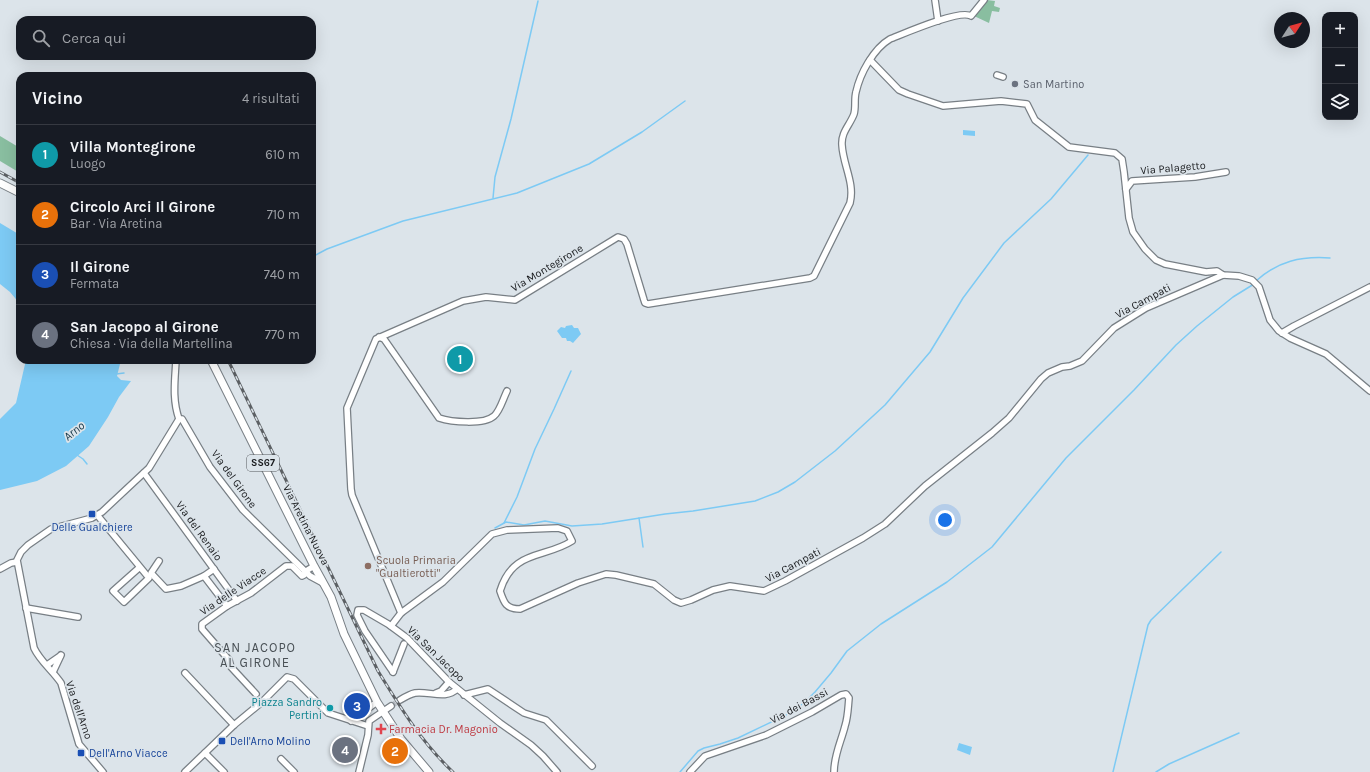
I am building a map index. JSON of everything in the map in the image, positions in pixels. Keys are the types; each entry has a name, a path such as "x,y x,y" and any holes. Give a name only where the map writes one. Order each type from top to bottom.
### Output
{"main road":[{"path":"0,183 16,191"},
{"name":"Via Aretina Nuova","path":"213,364 331,597 344,634 377,702"},
{"name":"SS67","path":"377,702 405,744 429,772"}],"street":[{"path":"935,0 938,21"},
{"path":"984,0 970,16 967,14 962,14 938,21 884,42 870,60 899,90 908,94 943,106 1001,101 1027,104 1035,120"},
{"name":"Via Montegirone","path":"379,336 463,301 486,297 514,300 618,237 624,238 627,244 645,303 648,304 810,278 816,273 850,203 852,185 843,152 842,136 854,113 855,94 870,60"},
{"path":"1027,113 1069,147 1115,153 1122,159 1129,218 1133,232 1145,249 1156,260 1165,264 1206,272 1217,271 1223,275 1239,276 1252,280 1259,287 1270,320 1282,334 1326,354 1370,391"},
{"name":"Via Palagetto","path":"1125,190 1132,181 1195,177 1226,172"},
{"path":"1125,175 1132,181"},
{"name":"Via Campati","path":"391,626 402,613 443,582 492,534 507,530 558,528 567,531 572,541 562,547 534,555 515,566 506,577 500,590 507,606 512,609 520,609 578,583 606,574 654,584 674,600 681,603 712,590 730,586 764,591 784,582 885,524 925,486 1009,418 1041,379 1048,373 1082,361 1114,328 1146,308 1223,275"},
{"path":"1282,334 1294,326 1370,287"},
{"path":"402,613 352,495 351,489 347,408 373,344 379,336 384,339 439,418 457,422 490,418 495,415 507,391"},
{"name":"Via del Girone","path":"176,364 175,400 179,419 182,419 189,429 213,471 243,510 313,578 323,583"},
{"path":"47,665 61,655 53,672 37,654 34,648 17,562 19,555 25,548 51,529 98,516 144,473 155,460 164,441 179,419"},
{"name":"Via del Renaio","path":"144,473 237,601"},
{"path":"98,516 140,567 149,578 124,602 113,591 140,567"},
{"path":"159,561 151,573 166,589 181,586 204,576 214,569"},
{"path":"0,569 11,563 17,562"},
{"name":"Via delle Viacce","path":"256,694 231,667 229,660 202,629 202,624 227,606 251,593 288,565 292,566 302,576 306,571"},
{"path":"306,571 314,566"},
{"path":"204,576 227,606"},
{"path":"26,608 78,617"},
{"name":"Via San Jacopo","path":"404,644 393,672 362,626 356,615 357,612 364,610 391,626 407,638 449,682 530,745 543,756 557,772"},
{"name":"Via dell'Arno","path":"53,672 62,686 79,744 104,772"},
{"path":"185,673 234,724"},
{"path":"185,772 234,724 262,702 287,677 294,679 328,713 368,726"},
{"path":"434,693 441,691 449,682"},
{"path":"400,700 414,693 446,694 454,692 457,689"},
{"path":"464,695 488,689 524,713 546,720 592,766"},
{"name":"Via dei Bassi","path":"690,772 705,756 766,735 846,694 849,698 847,715 836,753 834,772"},
{"path":"351,721 377,702"},
{"path":"359,772 370,720 391,706"},
{"path":"205,753 224,772"},
{"path":"281,759 294,772"}],"green space":[{"path":"987,0 995,1 994,6 1000,8 999,12 992,11 989,23 974,16"},
{"path":"0,136 16,146 16,171 0,161"}],"water":[{"path":"963,130 975,131 975,136 963,135"},
{"path":"0,223 16,233 16,299 0,284"},
{"path":"572,325 574,328 578,328 581,334 573,343 567,341 566,338 562,338 557,331 561,327 565,328 566,326"},
{"name":"Arno","path":"25,364 120,364 117,376 121,380 131,381 119,397 89,446 66,466 37,481 0,490 0,419 16,403"},
{"path":"959,743 972,747 970,755 957,750"}],"waterway":[{"path":"493,198 495,177 511,119 538,1"},
{"path":"316,255 327,249 403,221 517,193 589,164 642,132 685,101"},
{"path":"495,528 506,522 524,525 545,521 572,526 602,524 693,511 755,501 778,492 795,482 835,451 885,405 930,352 963,298 1004,243 1051,199 1088,155"},
{"path":"1256,281 1264,274 1281,264 1290,261 1309,258 1330,258"},
{"path":"680,772 698,751 738,738 786,715 804,703 831,673 847,651 881,624 947,582 992,547 1066,458 1134,390 1176,345 1233,297 1254,284"},
{"path":"504,523 517,497 535,449 571,371"},
{"path":"116,374 124,373"},
{"path":"77,455 87,464"},
{"path":"639,518 643,547"},
{"path":"1113,772 1148,625 1151,620 1221,552"},
{"path":"1156,772 1169,764 1239,733"}],"tunnel":[{"path":"391,706 400,700"}],"railway":[{"path":"0,172 16,181"},
{"path":"230,364 378,671 421,737 453,772"}],"place":[{"name":"San Martino","path":"1015,84"},
{"name":"Villa Montegirone","path":"460,359"},
{"name":"Delle Gualchiere","path":"92,514"},
{"name":"Scuola Primaria \"Gualtierotti\"","path":"368,566"},
{"name":"Il Girone","path":"357,706"},
{"name":"Piazza Sandro Pertini","path":"330,708"},
{"name":"Farmacia Dr. Magonio","path":"381,729"},
{"name":"Dell'Arno Molino","path":"222,741"},
{"name":"San Jacopo al Girone","path":"345,750"},
{"name":"Circolo Arci Il Girone","path":"395,751"},
{"name":"Dell'Arno Viacce","path":"81,753"}],"district":[{"name":"SAN JACOPO AL GIRONE","path":"255,654"}]}
